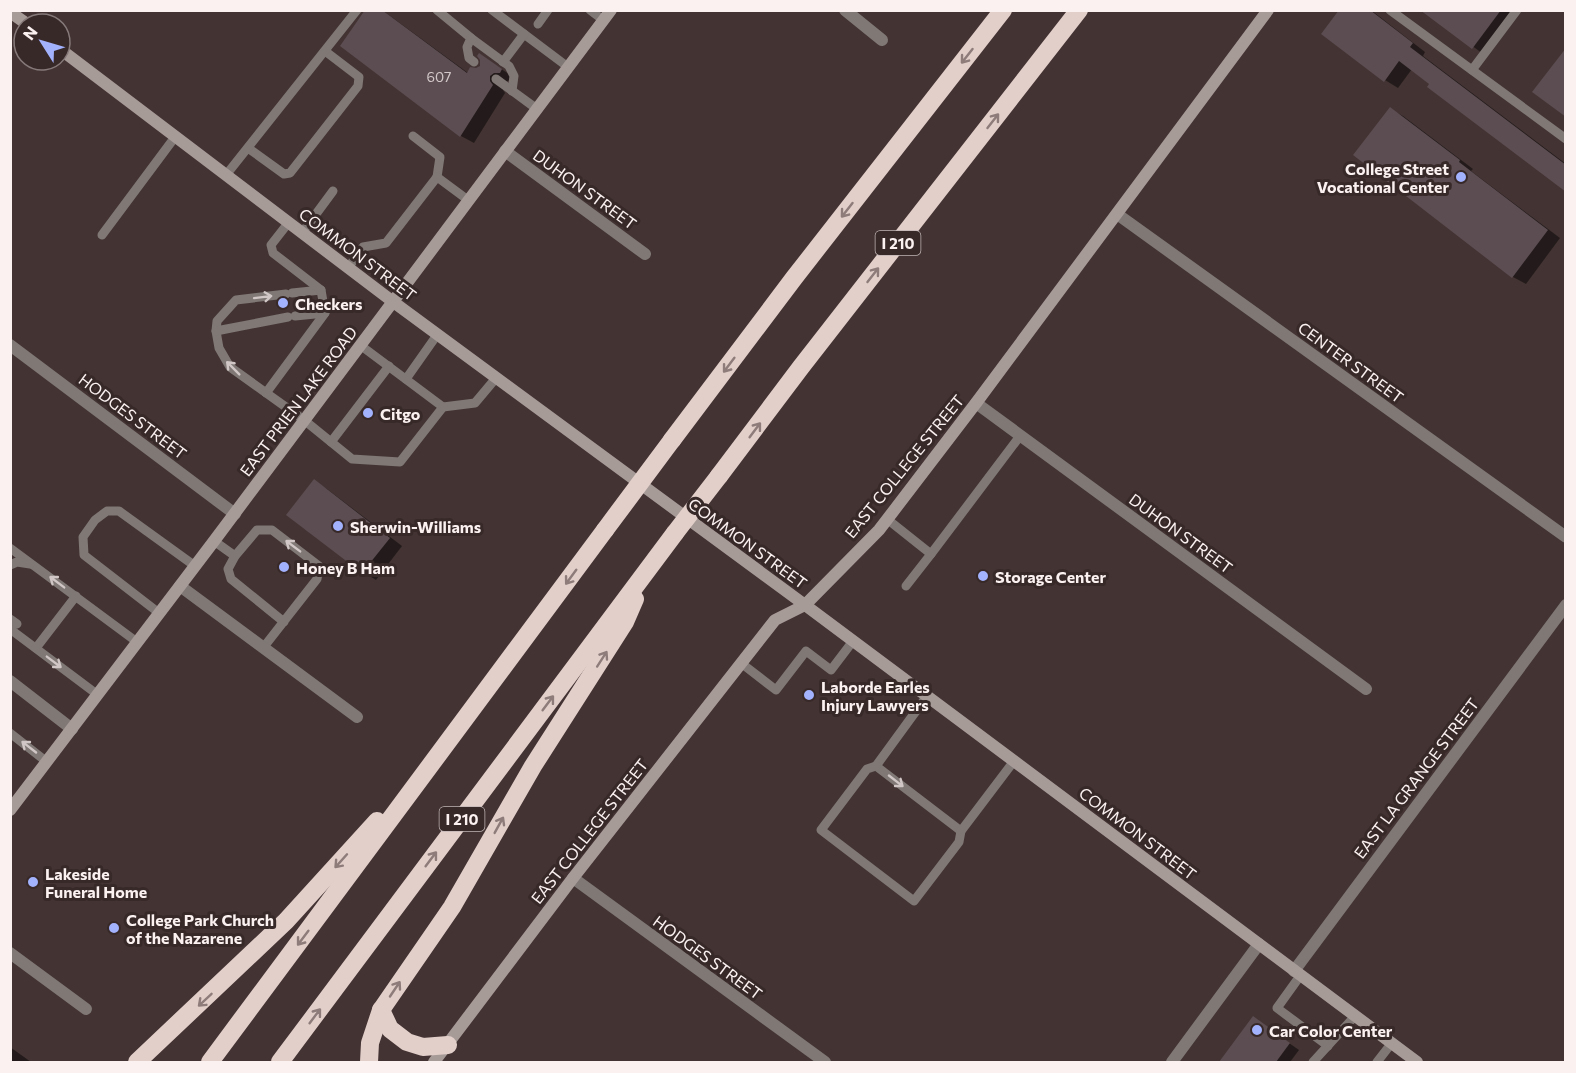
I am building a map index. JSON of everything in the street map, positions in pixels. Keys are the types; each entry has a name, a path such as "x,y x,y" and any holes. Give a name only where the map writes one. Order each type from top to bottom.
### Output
{"highway":[{"path":"210,1062 794,278 1003,10"},
{"name":"I 210","path":"280,1062 801,367 1079,10"},
{"path":"369,1062 370,1043 381,1010 452,907 533,766 625,622 648,570"},
{"path":"137,1062 286,921 451,740"},
{"path":"381,1010 390,1029 406,1042 423,1047 448,1045"}],"street":[{"path":"845,10 882,40"},
{"name":"EAST COLLEGE STREET","path":"434,1062 573,878 775,620 805,605 879,530 1268,10"},
{"name":"EAST PRIEN LAKE ROAD","path":"12,806 235,514 607,15"},
{"name":"COMMON STREET","path":"72,58 392,302 805,605 1417,1062"},
{"name":"DUHON STREET","path":"505,151 645,254"},
{"name":"CENTER STREET","path":"1117,214 1566,537"},
{"name":"HODGES STREET","path":"10,345 235,514"},
{"name":"DUHON STREET","path":"976,403 1366,689"},
{"path":"180,586 357,717"},
{"name":"EAST LA GRANGE STREET","path":"1297,973 1566,605"},
{"path":"10,681 72,729"},
{"name":"HODGES STREET","path":"573,878 825,1062"},
{"path":"1172,1062 1259,944"},
{"path":"10,953 86,1009"}],"lane":[{"path":"226,175 357,10"},
{"path":"437,10 509,66 514,76 512,91"},
{"path":"492,10 568,67"},
{"path":"538,24 548,10"},
{"path":"590,10 607,15"},
{"path":"1390,10 1566,139"},
{"path":"1472,70 1517,10"},
{"path":"503,62 524,34"},
{"path":"471,38 467,47 469,58 474,62"},
{"path":"248,148 284,174 290,173 358,86 359,77 325,51"},
{"path":"496,79 537,109"},
{"path":"348,268 363,248 386,243 437,177 440,157 412,136"},
{"path":"102,235 175,137"},
{"path":"437,177 468,200"},
{"path":"302,233 333,191"},
{"path":"266,393 325,313 321,290 273,253 271,246 289,222"},
{"path":"321,290 236,300 217,321 219,348 230,368 304,420 352,459 400,462 443,407 475,403 496,378"},
{"path":"216,331 292,316 325,313"},
{"path":"406,378 437,335"},
{"path":"360,345 443,407"},
{"path":"331,442 389,366"},
{"path":"906,586 1020,436"},
{"path":"159,613 84,555 83,537 95,520 107,511 119,511 195,566"},
{"path":"887,519 931,554"},
{"path":"263,648 284,622 317,579 319,566 272,530 257,530 235,556 228,569 231,579 284,622"},
{"path":"214,541 235,556"},
{"path":"10,548 138,642"},
{"path":"10,565 17,562 33,564"},
{"path":"35,648 76,596"},
{"path":"16,626 35,648 98,694"},
{"path":"741,663 776,690 806,651 831,670 853,641"},
{"path":"927,696 876,765 867,769 821,830 914,901 959,842 961,831 1014,761"},
{"path":"10,733 47,762"},
{"path":"876,765 961,831"},
{"path":"1297,973 1277,1008 1328,1046"},
{"path":"1313,1062 1355,1016"},
{"path":"1377,1062 1392,1044"}],"building":[{"path":"365,10 382,10 467,73 470,67 480,66 477,56 479,53 502,69 500,73 490,76 493,85 460,137 340,46"},
{"path":"1339,10 1370,10 1413,43 1410,47 1566,165 1566,192 1427,87 1429,84 1399,61 1384,82 1321,34"},
{"path":"1420,10 1501,10 1472,49"},
{"path":"1566,48 1566,117 1532,92"},
{"path":"1390,107 1548,230 1512,278 1353,155"},
{"name":"Sherwin-Williams","path":"314,479 390,538 362,573 286,515"},
{"name":"Car Color Center","path":"1253,1016 1290,1043 1276,1062 1219,1062"}],"place":[{"name":"College Street Vocational Center","path":"1461,177"},
{"name":"Checkers","path":"283,303"},
{"name":"Citgo","path":"368,413"},
{"name":"Sherwin-Williams","path":"338,526"},
{"name":"Honey B Ham","path":"284,567"},
{"name":"Storage Center","path":"983,576"},
{"name":"Laborde Earles Injury Lawyers","path":"809,695"},
{"name":"Lakeside Funeral Home","path":"33,882"},
{"name":"College Park Church of the Nazarene","path":"114,928"},
{"name":"Car Color Center","path":"1257,1030"}]}
